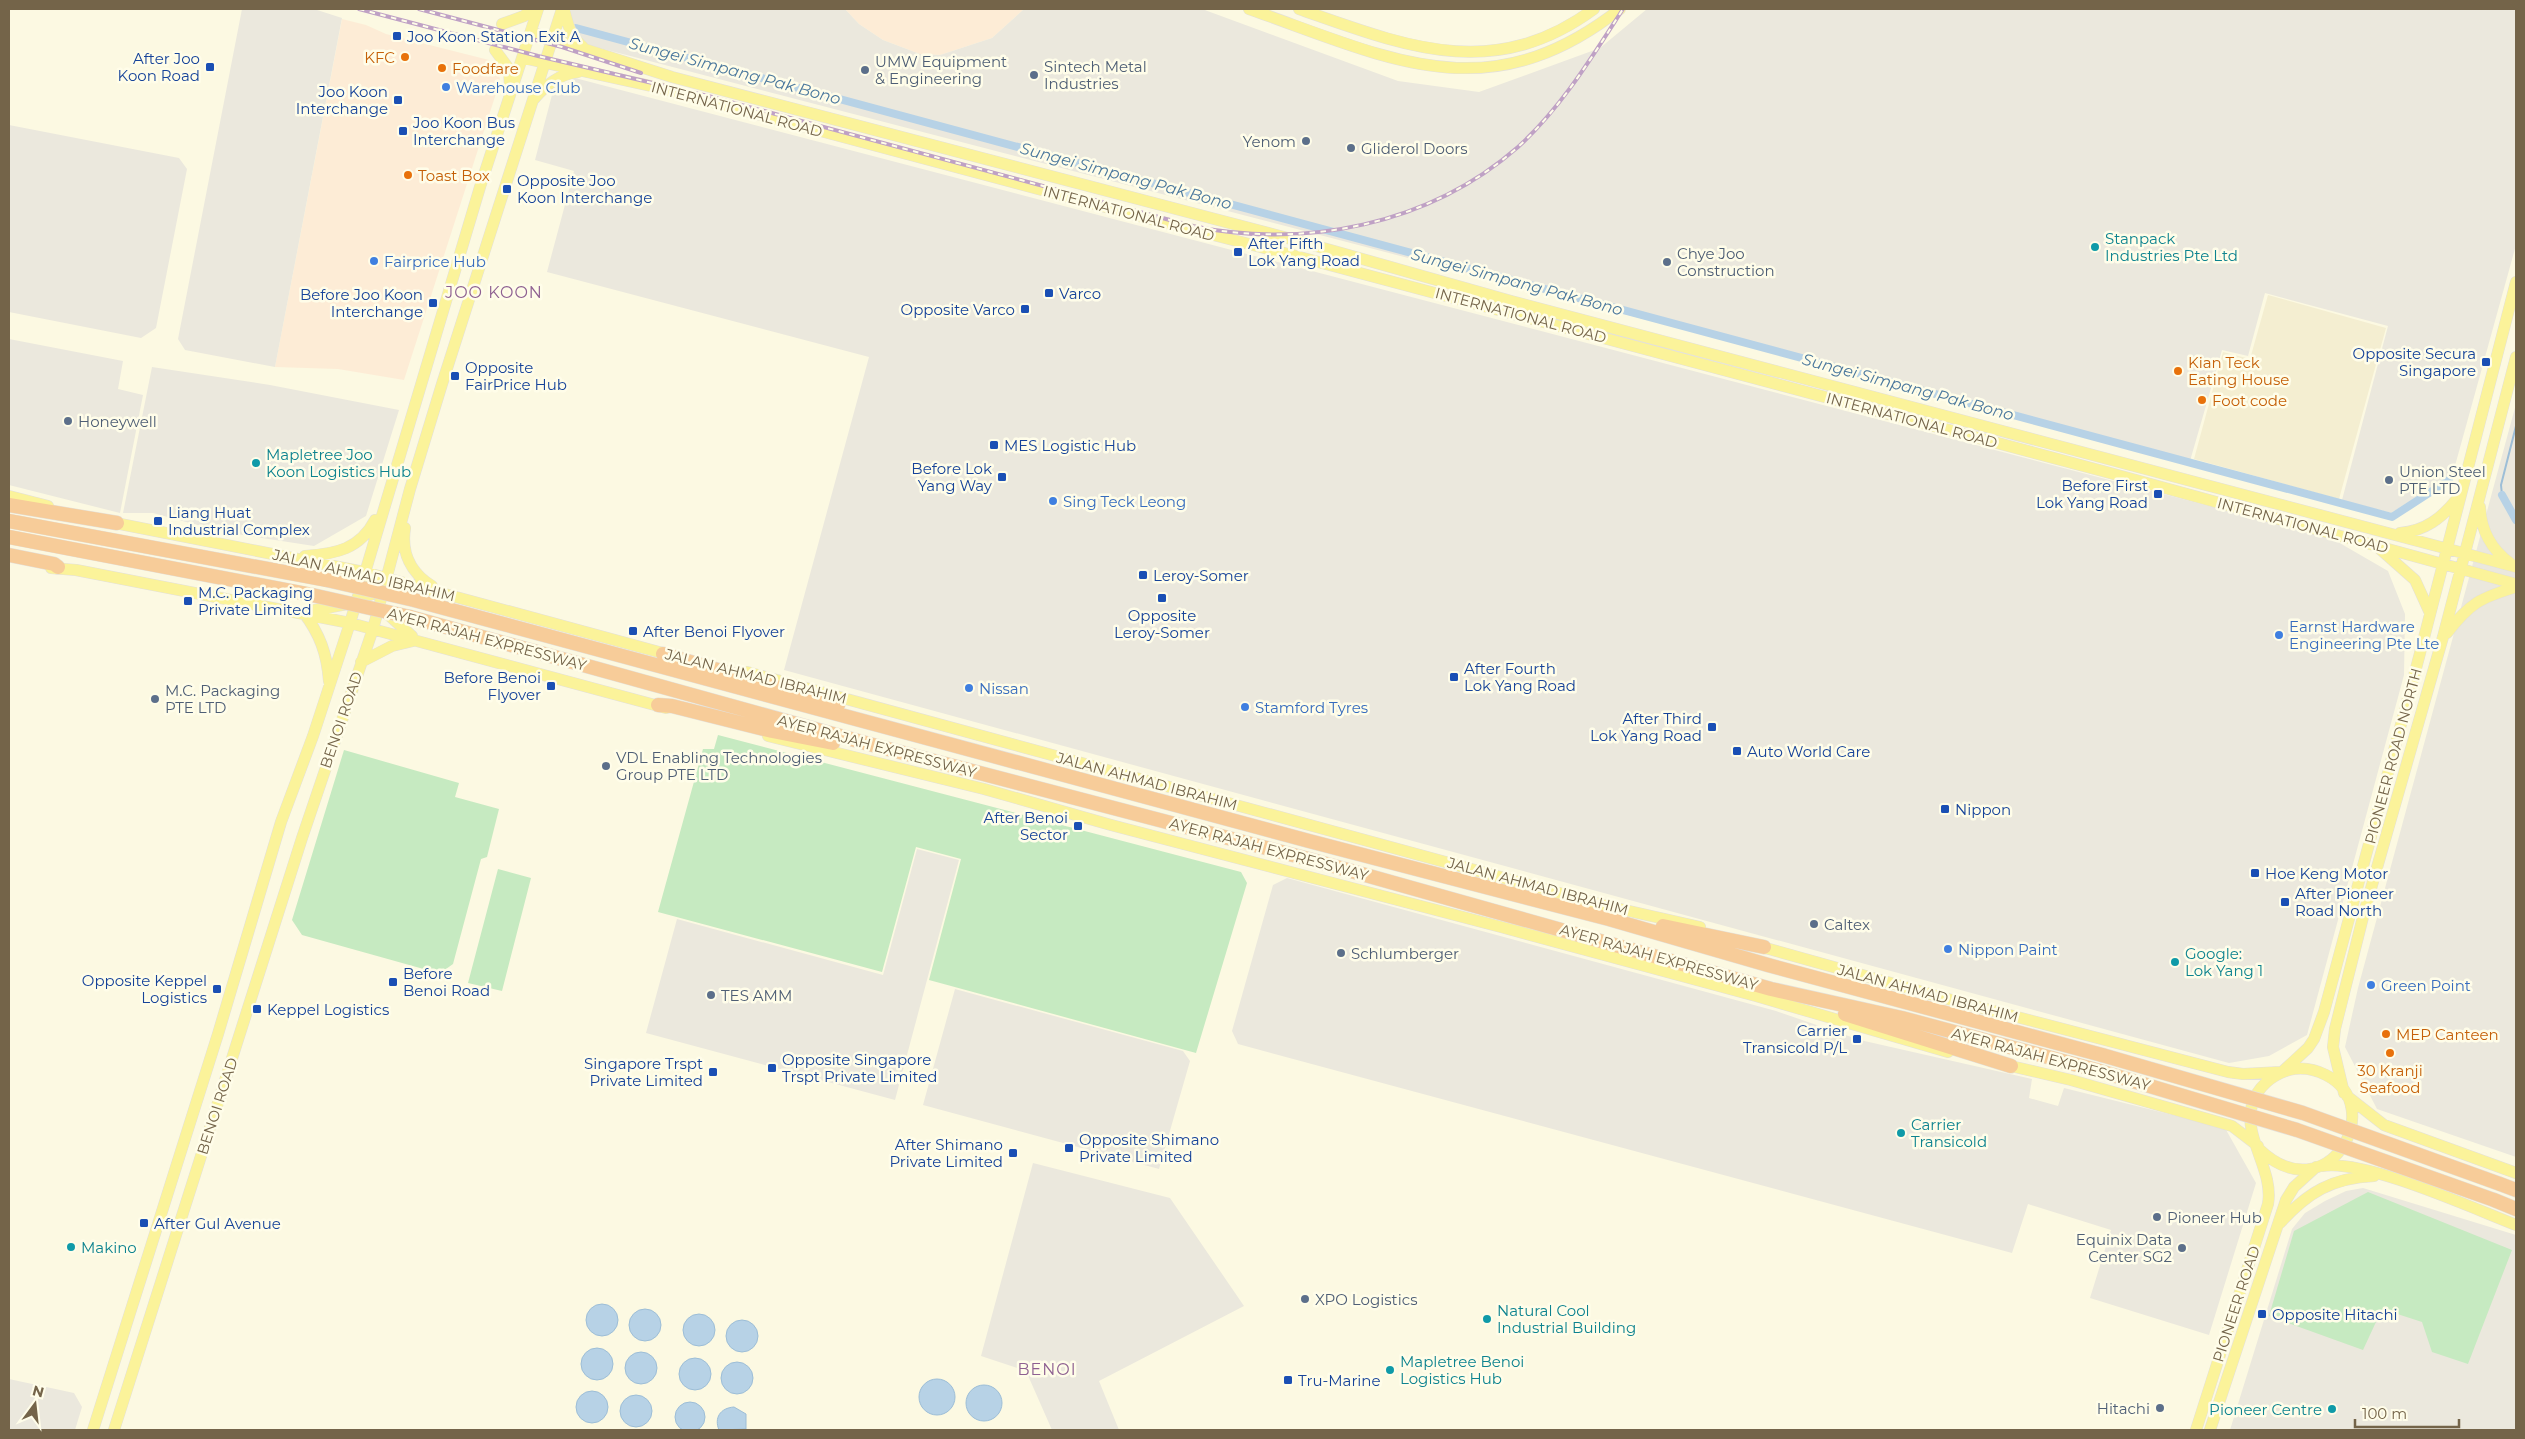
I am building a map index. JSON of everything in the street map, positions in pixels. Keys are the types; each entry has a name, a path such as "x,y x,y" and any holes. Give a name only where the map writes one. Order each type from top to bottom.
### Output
{"highway":[{"path":"9,505 117,523"},
{"name":"AYER RAJAH EXPRESSWAY","path":"9,521 328,580 414,600 1609,919 1768,965 2102,1055 2303,1113 2516,1190"},
{"name":"AYER RAJAH EXPRESSWAY","path":"9,537 312,594 410,617 869,744 1312,860 1771,989 1902,1018 2096,1070 2298,1130 2516,1209"},
{"path":"9,555 54,564 58,567"},
{"path":"663,654 896,723 956,746"},
{"path":"658,705 686,709 813,739 857,746 869,744"},
{"path":"1609,919 1619,917 1633,919 1764,947"},
{"path":"1771,989 2011,1066"}],"main road":[{"path":"502,24 524,16 532,9"},
{"name":"BENOI ROAD","path":"375,596 364,574 480,187 538,9"},
{"path":"563,9 571,34 586,50"},
{"name":"BENOI ROAD","path":"114,1430 302,838 373,629 375,596 543,62 563,9"},
{"path":"1249,9 1382,55 1419,64 1478,69 1506,66 1547,54 1581,36 1620,9"},
{"path":"1299,9 1386,39 1429,50 1489,52 1527,43 1556,32 1574,23 1594,9"},
{"name":"INTERNATIONAL ROAD","path":"531,32 679,78 1296,240 1510,300 2516,566"},
{"path":"495,50 509,69 511,86 507,107"},
{"name":"INTERNATIONAL ROAD","path":"522,58 660,88 1143,217 1572,328 2375,544 2516,585"},
{"path":"530,104 544,88 566,74 577,72 596,74"},
{"name":"PIONEER ROAD NORTH","path":"2282,1072 2308,1048 2314,1039 2324,1012 2516,282"},
{"name":"PIONEER ROAD NORTH","path":"2345,1094 2333,1047 2334,1029 2364,914 2466,553 2516,357"},
{"path":"410,489 404,536 406,554 421,579 441,592"},
{"path":"2372,528 2401,533 2418,531 2448,510 2461,494"},
{"path":"291,557 329,554 354,546 369,531 387,495"},
{"name":"JALAN AHMAD IBRAHIM","path":"9,496 117,523 291,557 364,574 375,596 423,588 663,654 681,656 800,685 949,728 1607,906 1704,928 1948,999 2228,1072 2243,1074 2282,1072"},
{"path":"2479,500 2480,518 2487,538 2499,555 2516,566"},
{"path":"2375,544 2394,559 2415,580 2430,613"},
{"path":"9,562 58,567 303,612 418,640 793,743 984,789 1108,824 1756,996 1930,1048 2071,1080 2232,1126 2274,1162 2284,1167 2295,1169 2333,1164 2347,1166 2385,1176 2516,1225"},
{"path":"334,566 375,596 397,624 418,640"},
{"path":"2443,637 2464,611 2476,602 2516,585"},
{"path":"303,612 355,605 375,596 423,588"},
{"name":"BENOI ROAD","path":"93,1430 218,1034 281,822 330,685 355,605"},
{"path":"303,612 320,638 328,660 330,685"},
{"path":"362,662 392,646 418,640"},
{"path":"2258,1147 2250,1125 2252,1103 2264,1084 2282,1072 2306,1069 2318,1071 2328,1076 2345,1094 2384,1125 2516,1173"},
{"path":"2317,1167 2337,1155 2349,1137 2352,1115 2345,1094"},
{"name":"PIONEER ROAD","path":"2196,1430 2268,1204 2269,1184 2258,1147"},
{"name":"PIONEER ROAD","path":"2210,1430 2275,1228 2286,1200 2294,1187 2317,1167"},
{"path":"2275,1228 2296,1205 2328,1185 2344,1179 2385,1176"}],"shaded area":[{"path":"242,9 314,9 342,18 275,367 185,350 178,339"},
{"path":"571,9 845,9 859,24 883,40 920,54 940,55 992,38 1024,9 1202,9 1398,81 1479,92 1600,48 1647,9 2516,9 2516,245 2453,473 2391,513 2342,500 2388,326 2265,293 2248,356 2222,350 2190,461 561,38"},
{"path":"845,9 1024,9 992,38 940,55 920,54 883,40 859,24"},
{"name":"Fairprice Hub","path":"342,19 366,25 386,34 489,60 496,66 499,73 500,81 404,380 338,369 275,367"},
{"path":"575,78 2331,538 2388,571 2405,614 2404,675 2307,1035 2269,1056 2229,1063 784,670 869,357 547,272 574,171 535,160 553,91"},
{"path":"9,125 179,158 187,169 156,328 141,338 9,312"},
{"path":"2268,295 2386,328 2339,499 2194,459 2223,352 2250,359"},
{"path":"9,339 123,361 118,389 143,395 120,513 9,485"},
{"name":"Mapletree Joo Koon Logistics Hub","path":"152,367 270,385 399,410 366,516 314,546 223,532 153,513 123,513"},
{"path":"2516,404 2516,1157 2377,1109 2345,1047 2358,988"},
{"path":"917,849 959,860 895,1100 646,1033 677,919 883,975"},
{"path":"1287,878 1776,1011 1860,1040 2032,1079 2029,1098 2058,1106 2064,1088 2225,1128 2256,1183 2209,1335 2090,1298 2111,1230 2028,1204 2012,1253 1238,1044 1232,1031 1273,885"},
{"path":"955,989 1183,1051 1190,1061 1159,1169 923,1105"},
{"path":"1033,1163 1170,1198 1244,1306 1099,1381 1119,1430 1052,1430 1026,1371 981,1356"},
{"path":"2363,1188 2516,1235 2516,1430 2230,1430 2292,1229 2305,1213 2325,1201 2346,1191"},
{"path":"9,1379 74,1393 82,1407 75,1430 9,1430"}],"green space":[{"path":"718,735 1241,872 1247,883 1196,1053 929,980 961,859 916,847 882,972 658,912 703,749 714,749"},
{"path":"344,750 459,783 455,797 499,809 487,857 481,859 453,964 446,969 445,975 302,935 292,920"},
{"path":"498,869 531,878 502,991 468,983"},
{"path":"2368,1192 2512,1250 2468,1364 2432,1352 2422,1322 2382,1309 2363,1350 2269,1316 2294,1231"}],"water":[{"path":"602,1304 613,1309 618,1320 613,1331 602,1336 591,1331 586,1320 591,1309"},
{"path":"645,1309 656,1314 661,1325 656,1336 645,1341 634,1336 629,1325 634,1314"},
{"path":"699,1314 710,1319 715,1330 710,1341 699,1346 688,1341 683,1330 688,1319"},
{"path":"742,1320 753,1325 758,1336 753,1347 742,1352 731,1347 726,1336 731,1325"},
{"path":"597,1348 608,1353 613,1364 608,1375 597,1380 586,1375 581,1364 586,1353"},
{"path":"641,1352 652,1357 657,1368 652,1379 641,1384 630,1379 625,1368 630,1357"},
{"path":"695,1358 706,1363 711,1374 706,1385 695,1390 684,1385 679,1374 684,1363"},
{"path":"737,1362 748,1367 753,1378 748,1389 737,1394 726,1389 721,1378 726,1367"},
{"path":"937,1379 944,1380 950,1384 954,1390 954,1404 950,1410 944,1414 937,1415 930,1414 924,1410 920,1404 919,1397 920,1390 924,1384 930,1380"},
{"path":"984,1385 991,1386 997,1390 1001,1396 1001,1410 997,1416 991,1420 984,1421 977,1420 971,1416 967,1410 966,1403 967,1396 971,1390 977,1386"},
{"path":"592,1391 603,1396 608,1407 603,1418 592,1423 581,1418 576,1407 581,1396"},
{"path":"636,1395 647,1400 652,1411 647,1422 636,1427 625,1422 620,1411 625,1400"},
{"path":"690,1402 701,1406 705,1417 701,1428 690,1432 679,1428 675,1417 679,1406"},
{"path":"734,1407 746,1414 746,1429 719,1430 717,1421 719,1414 725,1409"}],"waterway":[{"name":"Sungei Simpang Pak Bono","path":"576,28 2392,517 2449,480"},
{"path":"2502,495 2501,485 2516,426"},
{"name":"Sungei Simpang Pak Bono","path":"2502,495 2516,520"}],"railway":[{"path":"359,9 538,56 712,97 1192,226 1235,232 1278,234 1321,232 1364,224 1406,212 1445,195 1483,174 1518,147 1548,116 1575,81 1623,9"},
{"path":"419,9 562,47 641,73"}],"place":[{"name":"Joo Koon Station Exit A","path":"397,36"},
{"name":"KFC","path":"405,57"},
{"name":"After Joo Koon Road","path":"210,67"},
{"name":"Foodfare","path":"442,68"},
{"name":"UMW Equipment & Engineering","path":"865,70"},
{"name":"Sintech Metal Industries","path":"1034,75"},
{"name":"Warehouse Club","path":"446,87"},
{"name":"Joo Koon Interchange","path":"398,100"},
{"name":"Joo Koon Bus Interchange","path":"403,131"},
{"name":"Yenom","path":"1306,141"},
{"name":"Gliderol Doors","path":"1351,148"},
{"name":"Toast Box","path":"408,175"},
{"name":"Opposite Joo Koon Interchange","path":"507,189"},
{"name":"Stanpack Industries Pte Ltd","path":"2095,247"},
{"name":"After Fifth Lok Yang Road","path":"1238,252"},
{"name":"Fairprice Hub","path":"374,261"},
{"name":"Chye Joo Construction","path":"1667,262"},
{"name":"Varco","path":"1049,293"},
{"name":"Before Joo Koon Interchange","path":"433,303"},
{"name":"Opposite Varco","path":"1025,309"},
{"name":"Opposite Secura Singapore","path":"2486,362"},
{"name":"Kian Teck Eating House","path":"2178,371"},
{"name":"Opposite FairPrice Hub","path":"455,376"},
{"name":"Foot code","path":"2202,400"},
{"name":"Honeywell","path":"68,421"},
{"name":"MES Logistic Hub","path":"994,445"},
{"name":"Mapletree Joo Koon Logistics Hub","path":"256,463"},
{"name":"Before Lok Yang Way","path":"1002,477"},
{"name":"Union Steel PTE LTD","path":"2389,480"},
{"name":"Before First Lok Yang Road","path":"2158,494"},
{"name":"Sing Teck Leong","path":"1053,501"},
{"name":"Liang Huat Industrial Complex","path":"158,521"},
{"name":"Leroy-Somer","path":"1143,575"},
{"name":"Opposite Leroy-Somer","path":"1162,598"},
{"name":"M.C. Packaging Private Limited","path":"188,601"},
{"name":"After Benoi Flyover","path":"633,631"},
{"name":"Earnst Hardware Engineering Pte Lte","path":"2279,635"},
{"name":"After Fourth Lok Yang Road","path":"1454,677"},
{"name":"Before Benoi Flyover","path":"551,686"},
{"name":"Nissan","path":"969,688"},
{"name":"M.C. Packaging PTE LTD","path":"155,699"},
{"name":"Stamford Tyres","path":"1245,707"},
{"name":"After Third Lok Yang Road","path":"1712,727"},
{"name":"Auto World Care","path":"1737,751"},
{"name":"VDL Enabling Technologies Group PTE LTD","path":"606,766"},
{"name":"Nippon","path":"1945,809"},
{"name":"After Benoi Sector","path":"1078,826"},
{"name":"Hoe Keng Motor","path":"2255,873"},
{"name":"After Pioneer Road North","path":"2285,902"},
{"name":"Caltex","path":"1814,924"},
{"name":"Nippon Paint","path":"1948,949"},
{"name":"Schlumberger","path":"1341,953"},
{"name":"Google: Lok Yang 1","path":"2175,962"},
{"name":"Before Benoi Road","path":"393,982"},
{"name":"Green Point","path":"2371,985"},
{"name":"Opposite Keppel Logistics","path":"217,989"},
{"name":"TES AMM","path":"711,995"},
{"name":"Keppel Logistics","path":"257,1009"},
{"name":"MEP Canteen","path":"2386,1034"},
{"name":"Carrier Transicold P/L","path":"1857,1039"},
{"name":"30 Kranji Seafood","path":"2390,1053"},
{"name":"Opposite Singapore Trspt Private Limited","path":"772,1068"},
{"name":"Singapore Trspt Private Limited","path":"713,1072"},
{"name":"Carrier Transicold","path":"1901,1133"},
{"name":"Opposite Shimano Private Limited","path":"1069,1148"},
{"name":"After Shimano Private Limited","path":"1013,1153"},
{"name":"Pioneer Hub","path":"2157,1217"},
{"name":"After Gul Avenue","path":"144,1223"},
{"name":"Makino","path":"71,1247"},
{"name":"Equinix Data Center SG2","path":"2182,1248"},
{"name":"XPO Logistics","path":"1305,1299"},
{"name":"Opposite Hitachi","path":"2262,1314"},
{"name":"Natural Cool Industrial Building","path":"1487,1319"},
{"name":"Mapletree Benoi Logistics Hub","path":"1390,1370"},
{"name":"Tru-Marine","path":"1288,1380"},
{"name":"Hitachi","path":"2160,1408"},
{"name":"Pioneer Centre","path":"2332,1409"}],"district":[{"name":"JOO KOON","path":"494,292"},
{"name":"BENOI","path":"1047,1369"}]}
